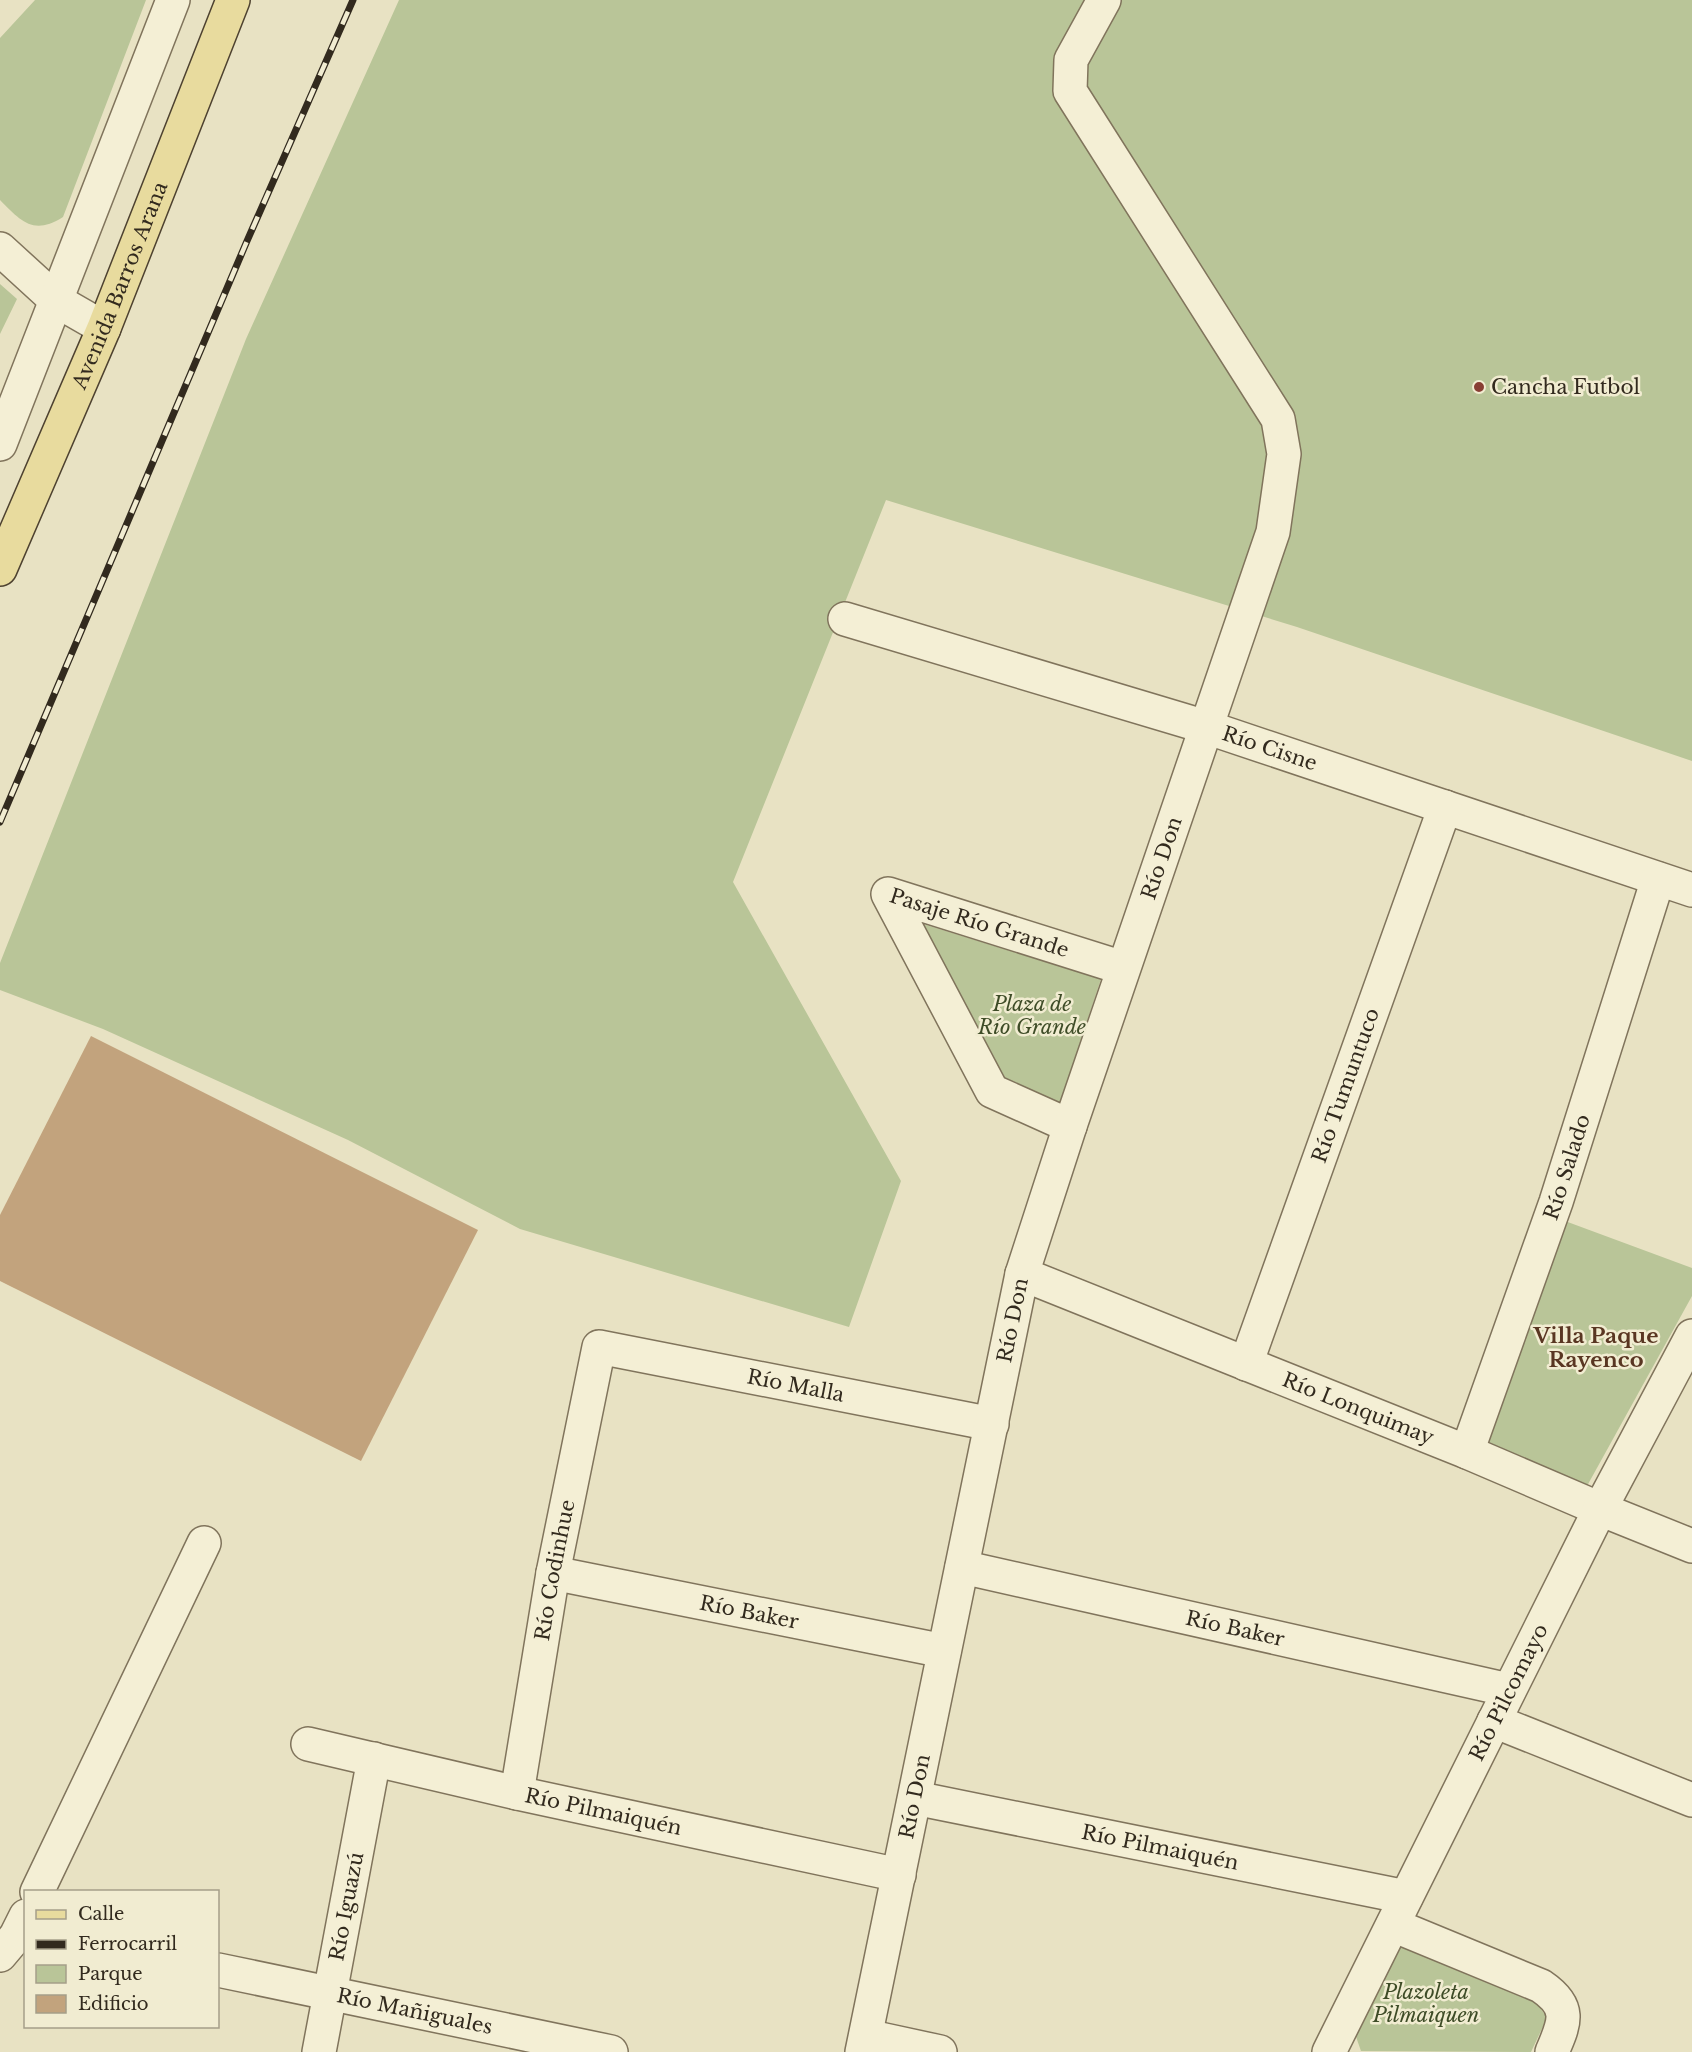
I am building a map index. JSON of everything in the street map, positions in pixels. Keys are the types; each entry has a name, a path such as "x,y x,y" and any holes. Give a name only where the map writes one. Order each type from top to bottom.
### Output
{"main road":[{"name":"Avenida Barros Arana","path":"0,569 10,520 104,328 233,0"}],"street":[{"path":"0,444 173,0"},
{"name":"Río Don","path":"864,2044 1022,1274 1070,1126 1273,532 1284,454 1278,419 1070,91 1071,60 1104,0"},
{"path":"0,249 57,301 104,328"},
{"name":"Río Cisne","path":"844,619 1206,727 1692,890"},
{"name":"Río Tumuntuco","path":"1246,1364 1445,807"},
{"name":"Río Salado","path":"1467,1452 1556,1202 1658,879"},
{"name":"Pasaje Río Grande","path":"1070,1126 992,1091 888,894 1124,968"},
{"name":"Río Lonquimay","path":"1022,1274 1467,1452 1692,1546"},
{"name":"Río Pilcomayo","path":"1329,2052 1600,1509 1692,1336"},
{"name":"Río Malla","path":"599,1347 992,1424"},
{"name":"Río Codinhue","path":"517,1793 553,1573 599,1347"},
{"path":"38,1890 204,1543"},
{"name":"Río Baker","path":"962,1567 1509,1690"},
{"name":"Río Baker","path":"553,1573 944,1651"},
{"path":"1494,1721 1692,1800"},
{"name":"Río Pilmaiquén","path":"308,1744 517,1793 898,1875"},
{"name":"Río Iguazú","path":"319,2052 374,1759"},
{"name":"Río Pilmaiquén","path":"915,1798 1399,1911 1551,1992 1559,2001 1564,2013 1563,2027 1552,2052"},
{"path":"0,1955 16,1936 24,1920"},
{"name":"Río Mañiguales","path":"219,1970 611,2052"},
{"path":"864,2044 940,2052"}],"green space":[{"path":"35,0 146,0 63,217 53,223 35,226 21,220 0,200 0,38"},
{"path":"399,0 1692,0 1692,761 1297,627 886,500 733,882 901,1181 849,1327 520,1229 348,1140 103,1029 0,990 0,963 246,339"},
{"path":"0,284 17,299 0,334"},
{"name":"Plaza de Río Grande","path":"923,924 1101,979 1060,1103 1005,1078"},
{"name":"Villa Paque Rayenco","path":"1565,1221 1692,1268 1692,1296 1587,1486 1485,1444"},
{"name":"Plazoleta Pilmaiquen","path":"1402,1940 1532,1995 1547,2018 1531,2052 1361,2051 1354,2031"}],"building":[{"path":"91,1036 478,1230 361,1461 0,1281 0,1215"}],"railway":[{"path":"0,822 247,241 353,0"}],"place":[{"name":"Cancha Futbol","path":"1479,387"}],"district":[{"name":"Villa Paque Rayenco","path":"1596,1348"}]}
